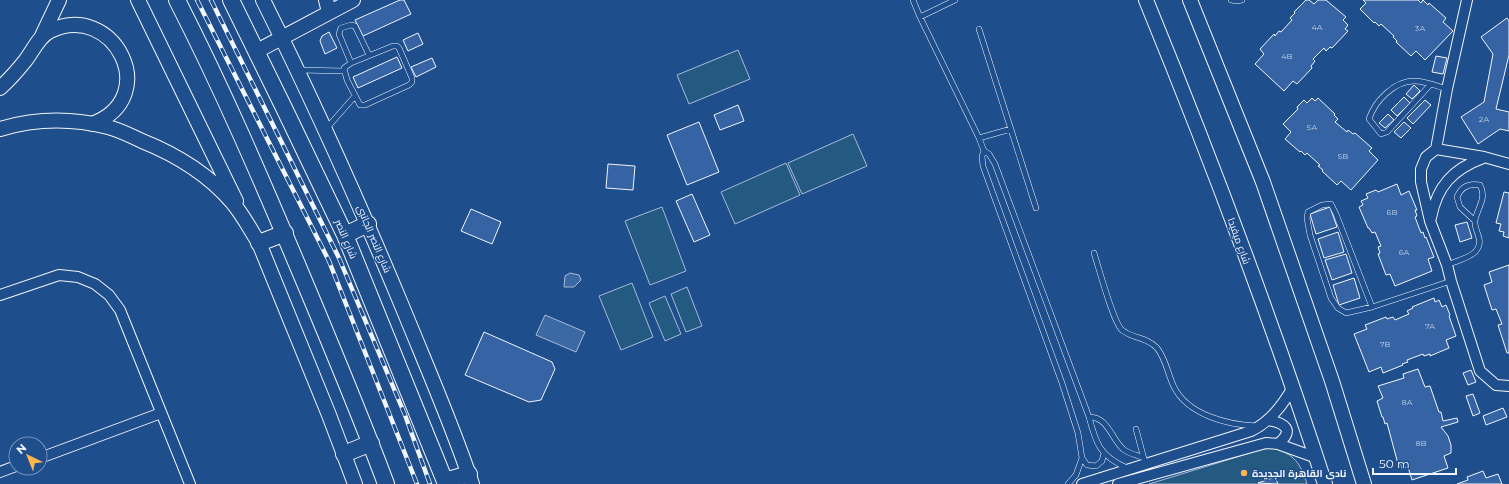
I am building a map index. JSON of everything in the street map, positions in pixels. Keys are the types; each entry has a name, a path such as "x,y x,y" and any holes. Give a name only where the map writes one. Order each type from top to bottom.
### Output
{"main road":[{"path":"177,0 231,112 285,233 355,402 386,484"},
{"name":"شارع النصر","path":"231,0 345,235 445,483"},
{"path":"345,235 368,224"},
{"path":"259,244 285,233"},
{"path":"344,454 371,443"},
{"path":"445,483 470,479"}],"street":[{"path":"0,88 25,61 42,36 59,0"},
{"path":"138,0 245,220 259,244 355,484"},
{"name":"شارع النصر الجانبى","path":"263,0 298,70 368,224 429,372 470,479"},
{"path":"257,51 282,38 327,6 353,0"},
{"name":"شارع ميفيدا","path":"1146,0 1190,109 1293,387 1326,484"},
{"path":"1190,0 1263,182 1332,381 1364,484"},
{"path":"1467,0 1447,89 1436,149 1426,157 1421,169 1421,182 1430,222 1446,265 1480,371 1496,384 1509,386"},
{"path":"42,36 61,26 74,23 83,24 100,29 119,46 128,71 124,93 113,112 92,124"},
{"path":"0,129 28,122 49,120 74,121 92,124 126,133 158,147 187,163 214,184 232,203 245,220"},
{"path":"1436,149 1484,157 1509,164"},
{"path":"1430,222 1434,204 1441,188 1457,171 1467,164 1484,157"},
{"path":"0,295 59,275 78,277 95,284 109,295 120,310 190,484"},
{"path":"1082,484 1129,470 1144,461 1250,431 1264,423 1286,399 1293,387"},
{"path":"48,455 161,413"},
{"path":"1264,423 1280,422 1285,426 1287,431 1286,436 1278,444"},
{"path":"1118,484 1147,479 1266,443 1278,444 1317,458"}],"lane":[{"path":"913,0 980,138 984,151 995,164 1089,417 1095,439 1104,453 1115,463 1129,470"},
{"path":"920,17 956,0"},
{"path":"1231,0 1242,0"},
{"path":"351,63 339,34 341,28 351,25 355,26 369,56"},
{"path":"979,29 1036,208"},
{"path":"393,46 397,46 412,78 412,82 409,85 365,105 360,105 344,71 346,66 351,63 369,56 393,46"},
{"path":"298,70 344,71"},
{"path":"1430,85 1387,132 1381,134 1369,119 1371,110 1385,95 1402,83 1415,81 1447,89"},
{"path":"325,130 355,96"},
{"path":"980,138 1011,129"},
{"path":"984,151 982,156 983,166 1062,383 1078,433 1082,458 1087,465 1096,466 1102,461 1104,453"},
{"path":"1446,265 1475,252 1479,244 1480,237 1475,221 1460,207 1457,197 1460,191 1468,185 1474,184 1480,185 1483,191 1482,202 1475,221"},
{"path":"1372,307 1331,204 1322,205 1308,212 1307,218 1310,235 1330,298 1338,308 1346,313 1372,307 1451,281"},
{"path":"1094,253 1117,323 1126,333 1142,338 1157,348 1162,355 1175,389 1183,400 1193,408 1216,418 1238,424 1264,423"},
{"path":"1089,417 1094,417 1102,421 1125,451 1144,461"},
{"path":"1136,429 1144,461"},
{"path":"1068,484 1076,475 1082,458"}],"shaded area":[{"path":"738,50 750,79 689,104 677,75"},
{"path":"853,134 867,166 802,194 788,163"},
{"path":"786,163 800,195 735,224 721,192"},
{"path":"662,207 686,271 650,285 625,221"},
{"path":"570,273 579,275 581,280 574,287 564,287 565,276"},
{"path":"632,283 653,337 621,350 599,296"},
{"path":"687,287 702,326 686,332 671,294"},
{"path":"665,296 681,334 665,341 649,303"},
{"path":"545,315 585,332 576,352 536,335"},
{"name":"نادى القاهرة الجديدة","path":"1272,448 1286,453 1296,460 1307,484 1149,484 1263,449"}],"building":[{"path":"400,0 404,0 411,14 363,36 355,20"},
{"path":"1306,0 1309,0 1314,4 1318,0 1326,0 1346,17 1343,20 1348,25 1345,29 1348,31 1332,48 1330,47 1326,51 1324,48 1313,59 1315,61 1311,66 1312,68 1297,84 1293,81 1284,91 1255,64 1264,54 1260,49 1274,34 1275,36 1279,31 1281,32 1292,20 1290,18 1295,13 1294,12"},
{"path":"1363,0 1418,0 1421,3 1423,0 1428,5 1429,3 1446,18 1443,22 1453,31 1425,60 1416,51 1411,56 1396,42 1397,41 1393,37 1394,36 1381,24 1379,26 1375,22 1374,23 1360,9 1366,3"},
{"path":"1507,18 1509,21 1509,55 1496,109 1509,112 1509,131 1500,129 1478,144 1461,117 1484,102 1493,54 1481,37"},
{"path":"329,32 337,48 325,54 320,41 322,36"},
{"path":"418,33 423,44 408,51 403,40"},
{"path":"1436,56 1447,58 1443,74 1432,72"},
{"path":"397,57 402,68 358,88 353,77"},
{"path":"432,58 436,67 416,77 411,67"},
{"path":"1414,85 1420,91 1412,99 1406,94"},
{"path":"1404,97 1410,103 1397,116 1391,110"},
{"path":"1312,98 1315,101 1318,98 1335,114 1334,115 1338,119 1335,122 1347,132 1348,130 1353,134 1355,133 1372,148 1369,151 1378,160 1351,190 1341,181 1337,185 1322,171 1323,170 1318,166 1320,165 1307,153 1305,155 1301,151 1300,152 1285,139 1291,132 1283,124 1298,109 1297,107 1304,100 1307,103"},
{"path":"1425,100 1431,105 1413,124 1407,118"},
{"path":"738,105 744,121 720,130 714,115"},
{"path":"1388,114 1394,120 1385,128 1379,123"},
{"path":"699,122 719,172 687,185 667,135"},
{"path":"1404,122 1411,128 1401,138 1394,132"},
{"path":"608,164 635,166 633,190 606,188"},
{"path":"1397,184 1401,195 1409,191 1417,210 1415,210 1417,216 1415,217 1421,233 1423,232 1425,238 1426,237 1434,257 1428,259 1432,271 1395,286 1390,274 1386,275 1378,254 1380,253 1378,247 1381,246 1375,232 1372,233 1368,228 1359,207 1363,205 1361,201 1368,198 1366,194 1376,190 1378,192"},
{"path":"1504,192 1509,193 1509,238 1503,236 1504,232 1499,231 1501,224 1496,223"},
{"path":"692,194 710,235 694,242 676,201"},
{"path":"1330,207 1337,227 1316,234 1310,214"},
{"path":"471,209 501,222 492,244 461,231"},
{"path":"1467,222 1472,238 1460,242 1455,225"},
{"path":"1338,232 1344,252 1324,258 1318,239"},
{"path":"1346,254 1352,273 1332,280 1325,260"},
{"path":"1509,265 1509,353 1507,353 1498,325 1502,324 1496,309 1492,310 1484,285 1492,282 1489,272"},
{"path":"1354,278 1360,298 1339,305 1333,285"},
{"path":"1434,298 1435,302 1439,300 1442,307 1446,305 1450,315 1449,316 1456,336 1446,340 1449,348 1430,356 1430,354 1424,356 1423,354 1407,360 1408,362 1402,364 1403,365 1383,373 1381,367 1369,372 1354,334 1367,329 1365,325 1386,317 1387,319 1393,317 1395,320 1409,314 1407,311 1413,308 1412,307"},
{"path":"484,332 552,362 555,369 541,400 529,402 465,375"},
{"path":"1418,369 1425,387 1430,386 1439,412 1441,412 1443,421 1457,418 1458,422 1441,427 1448,436 1451,445 1451,453 1444,456 1448,468 1412,480 1408,467 1402,469 1400,463 1398,464 1387,423 1385,424 1377,401 1383,398 1378,386 1404,378 1403,374"},
{"path":"1471,370 1476,382 1468,385 1463,373"},
{"path":"1473,394 1480,413 1473,416 1466,396"},
{"path":"1503,408 1507,417 1486,425 1483,416"},
{"path":"1483,471 1486,478 1498,474 1502,484 1457,484 1468,480 1467,477"},
{"path":"1275,477 1278,484 1258,483"}],"railway":[{"path":"197,0 329,261 417,484"},
{"path":"211,0 339,258 405,415 430,484"}],"place":[{"name":"نادى القاهرة الجديدة","path":"1244,473"}]}
